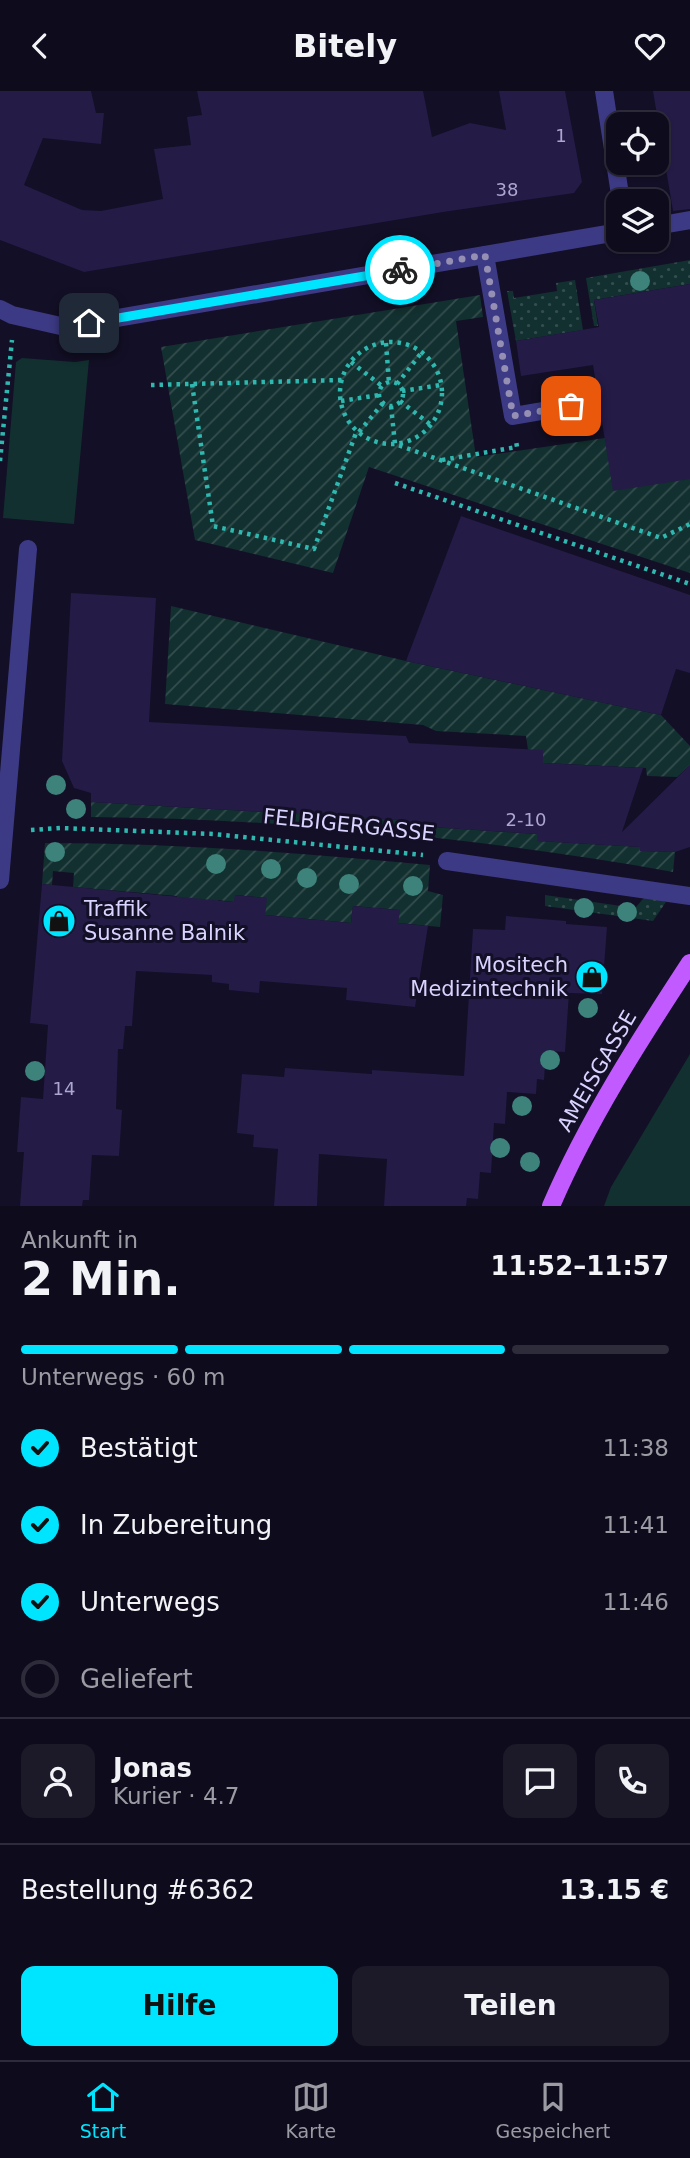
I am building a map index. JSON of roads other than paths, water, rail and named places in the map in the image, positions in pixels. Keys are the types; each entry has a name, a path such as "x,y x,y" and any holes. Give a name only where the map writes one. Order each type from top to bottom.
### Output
{"main road":[{"name":"AMEISGASSE","path":"551,1206 569,1164 628,1059 690,963"}],"street":[{"path":"604,91 619,189"},
{"path":"669,224 690,220"},
{"path":"0,309 65,327 606,234"},
{"path":"485,255 513,416 571,406"},
{"path":"0,880 28,549"},
{"name":"FELBIGERGASSE","path":"447,861 690,896"}],"place":[{"name":"Traffik Susanne Balnik","path":"59,921"},
{"name":"Mositech Medizintechnik","path":"592,977"}]}
